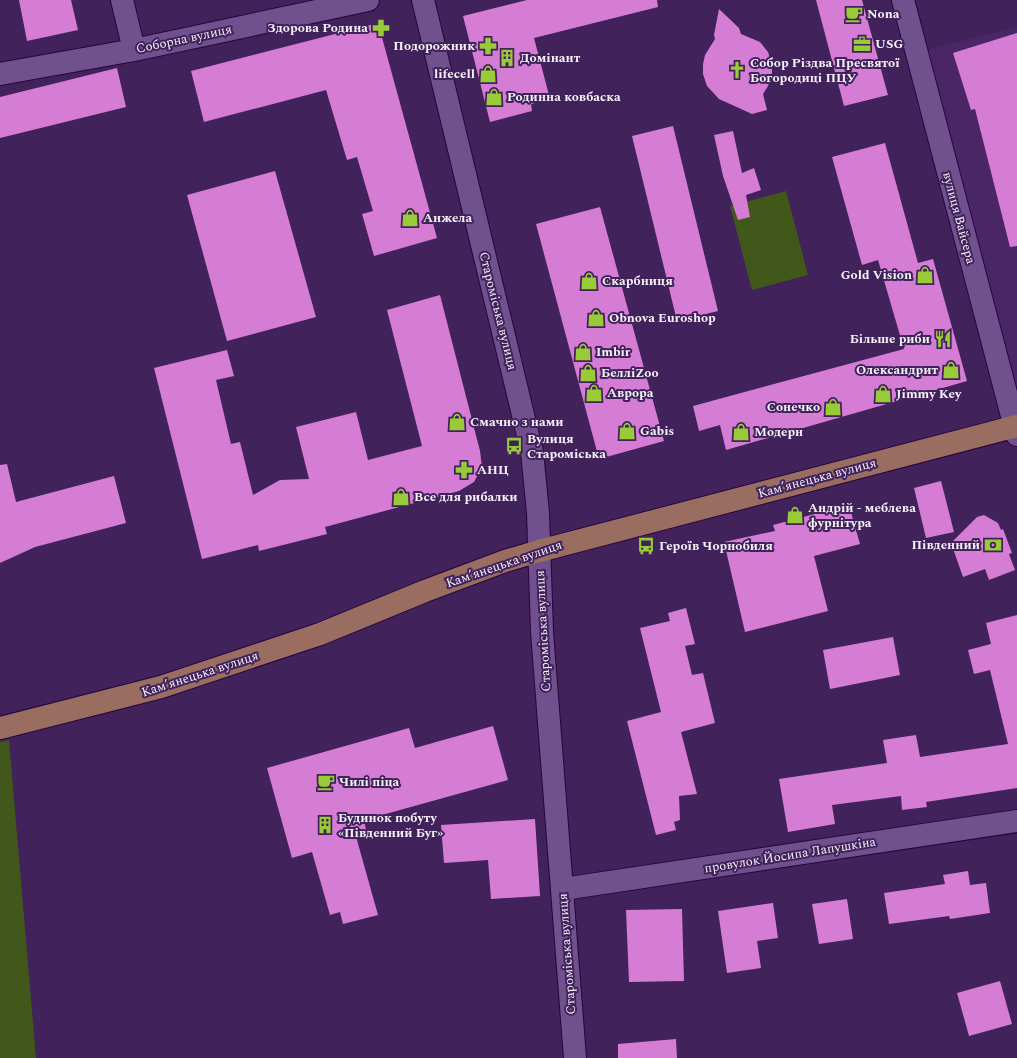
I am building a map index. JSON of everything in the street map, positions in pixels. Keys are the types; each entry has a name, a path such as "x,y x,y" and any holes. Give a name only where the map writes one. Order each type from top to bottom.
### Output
{"main road":[{"name":"Камʼянецька вулиця","path":"0,728 162,687 320,634 425,591 539,551 1016,429"}],"street":[{"path":"122,0 134,50"},
{"name":"Соборна вулиця","path":"4,73 134,50 368,0"},
{"name":"Староміська вулиця","path":"423,0 532,452 539,551 542,632 575,1058"},
{"name":"вулиця Вайсера","path":"903,0 1016,429"},
{"name":"провулок Йосипа Лапушкіна","path":"563,889 1017,821"}],"shaded area":[{"path":"1017,27 1017,393 927,50"}],"green space":[{"path":"786,191 808,275 752,290 730,206"},
{"path":"9,740 36,1058 0,1058 0,742"}],"building":[{"path":"19,0 71,0 78,30 27,41"},
{"name":"Домінант","path":"527,0 657,0 658,7 534,38 550,99 531,104 532,111 490,122 463,16"},
{"path":"816,0 862,0 888,95 844,106"},
{"name":"Собор Різдва Пресвятої Богородиці ПЦУ","path":"719,9 739,28 741,34 760,42 768,52 772,65 772,74 768,86 763,94 767,110 752,114 719,99 707,86 703,74 703,64 705,55 715,39 714,35"},
{"path":"378,23 437,238 374,256 362,214 373,211 357,157 347,160 326,90 204,122 191,71"},
{"path":"1017,33 1017,246 1010,247 975,109 971,110 953,53"},
{"path":"117,68 126,107 0,138 0,97"},
{"path":"673,126 718,311 677,321 632,136"},
{"path":"733,131 742,173 754,168 761,190 746,195 750,217 738,220 723,176 714,135"},
{"path":"885,143 918,263 933,259 967,381 726,450 720,425 699,431 693,406 904,349 878,260 862,265 832,157"},
{"path":"275,171 316,317 227,341 187,195"},
{"path":"600,207 664,441 599,459 536,224"},
{"path":"440,295 480,451 482,467 474,482 459,491 325,527 327,534 259,551 258,545 202,559 154,368 227,350 234,376 216,380 231,444 240,442 253,495 280,480 309,479 296,427 356,412 368,460 422,446 387,310"},
{"path":"7,464 16,502 114,476 126,523 35,547 0,563 0,465"},
{"path":"941,481 954,532 926,538 914,488"},
{"path":"849,505 860,544 814,556 828,611 745,632 724,542 775,531 773,525"},
{"path":"984,515 998,523 1001,530 1003,529 1012,553 1009,554 1015,570 989,580 985,569 963,577 951,543 977,517"},
{"path":"686,608 695,644 685,646 692,675 703,673 715,723 681,732 697,794 679,796 680,820 674,822 676,830 656,835 627,721 661,712 640,628 670,621 668,613"},
{"path":"1017,615 1017,788 926,802 927,807 902,810 901,796 832,805 835,824 788,832 779,779 887,763 883,740 916,735 920,757 1008,744 990,670 974,674 968,650 991,644 986,623"},
{"path":"893,637 900,675 830,689 823,650"},
{"name":"Будинок побуту «Південний Буг»","path":"493,726 508,780 364,820 366,830 355,833 378,915 343,924 340,912 330,915 312,852 292,858 267,768 409,728 415,748"},
{"path":"535,819 540,896 491,899 488,860 444,863 441,825"},
{"path":"968,871 970,885 986,883 990,913 950,919 949,916 889,924 884,893 945,884 943,875"},
{"path":"847,899 853,939 819,944 812,904"},
{"path":"773,903 778,938 757,941 761,968 727,973 718,911"},
{"path":"682,909 684,981 629,982 626,910"},
{"path":"1000,981 1012,1024 969,1036 957,993"},
{"path":"676,1039 677,1058 618,1058 618,1044"}],"place":[{"name":"Nona","path":"854,14"},
{"name":"Здорова Родина","path":"381,28"},
{"name":"USG","path":"862,44"},
{"name":"Подорожник","path":"488,46"},
{"name":"Домінант","path":"507,58"},
{"name":"Собор Різдва Пресвятої Богородиці ПЦУ","path":"737,70"},
{"name":"lifecell","path":"488,74"},
{"name":"Родинна ковбаска","path":"494,97"},
{"name":"Анжела","path":"410,218"},
{"name":"Gold Vision","path":"925,275"},
{"name":"Скарбниця","path":"589,281"},
{"name":"Obnova Euroshop","path":"596,318"},
{"name":"Більше риби","path":"943,339"},
{"name":"Imbir","path":"583,352"},
{"name":"Олександрит","path":"951,370"},
{"name":"БелліZoo","path":"588,373"},
{"name":"Аврора","path":"594,393"},
{"name":"Jimmy Key","path":"883,394"},
{"name":"Сонечко","path":"833,407"},
{"name":"Смачно з нами","path":"457,422"},
{"name":"Gabis","path":"627,431"},
{"name":"Модерн","path":"741,432"},
{"name":"Вулиця Староміська","path":"514,446"},
{"name":"АНЦ","path":"464,470"},
{"name":"Все для рибалки","path":"401,497"},
{"name":"Андрій - меблева фурнітура","path":"795,515"},
{"name":"Південний","path":"993,545"},
{"name":"Героїв Чорнобиля","path":"646,546"},
{"name":"Чилі піца","path":"326,782"},
{"name":"Будинок побуту «Південний Буг»","path":"325,825"}]}
